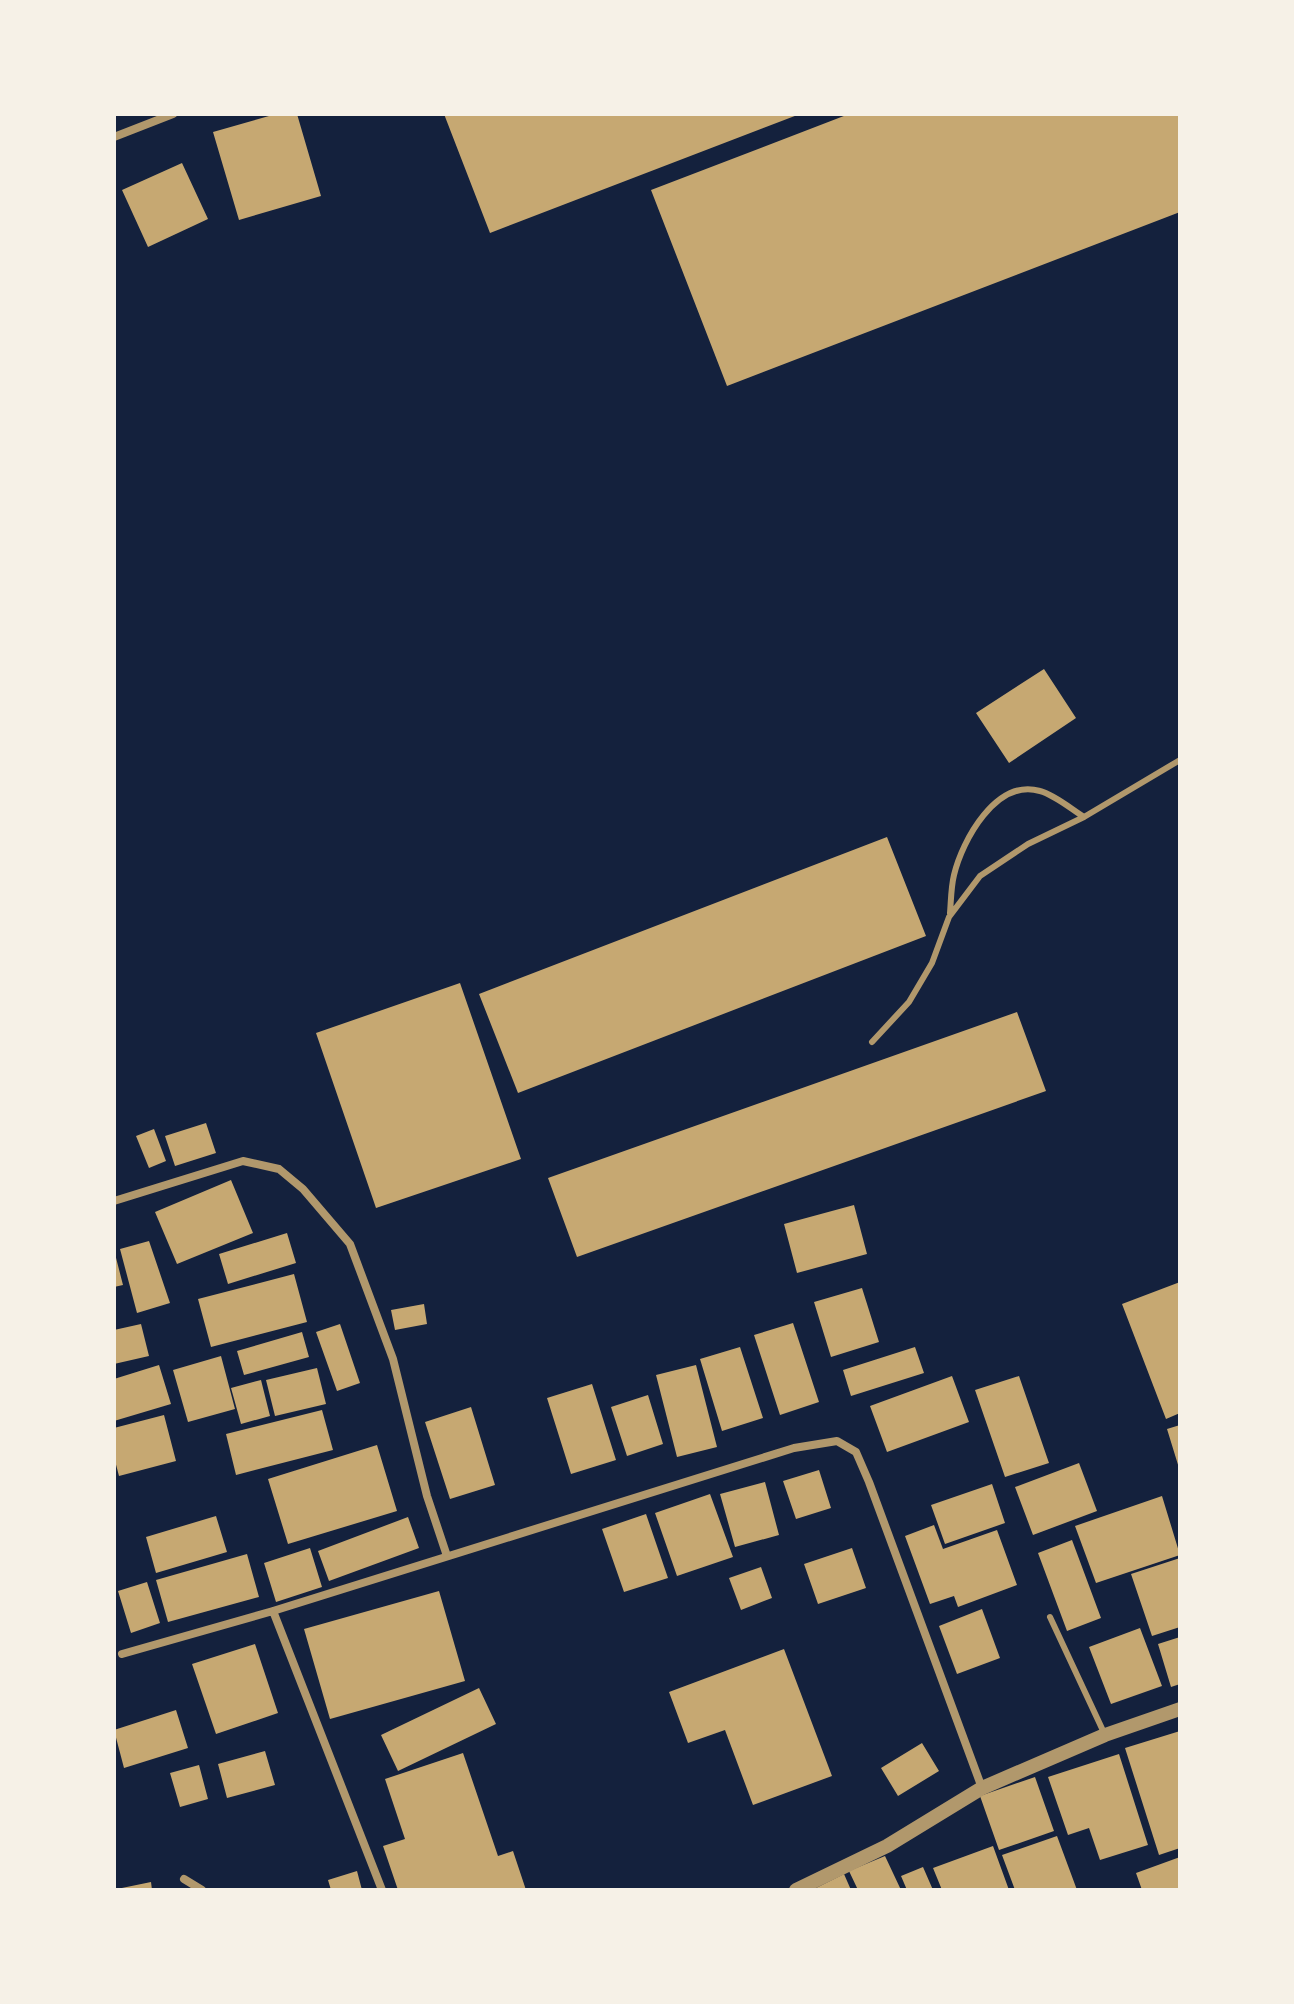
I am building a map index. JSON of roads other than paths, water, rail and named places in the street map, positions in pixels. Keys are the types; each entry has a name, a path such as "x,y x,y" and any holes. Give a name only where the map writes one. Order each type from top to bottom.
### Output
{"street":[{"path":"114,137 173,114"},
{"path":"114,1201 243,1161 279,1169 303,1189 350,1244 393,1359 427,1496 447,1556"},
{"path":"122,1654 273,1611 794,1448 837,1441 856,1452 869,1482 982,1788"},
{"path":"273,1611 382,1890"},
{"path":"796,1890 887,1846 982,1788 1105,1735 1180,1709"},
{"path":"184,1879 202,1890"}],"lane":[{"path":"949,917 980,876 1028,844 1084,817 1180,760"},
{"path":"872,1042 909,1002 932,963 949,917 954,875 972,831 1001,798 1022,789 1041,791 1084,817"},
{"path":"1050,1617 1105,1735"}]}
